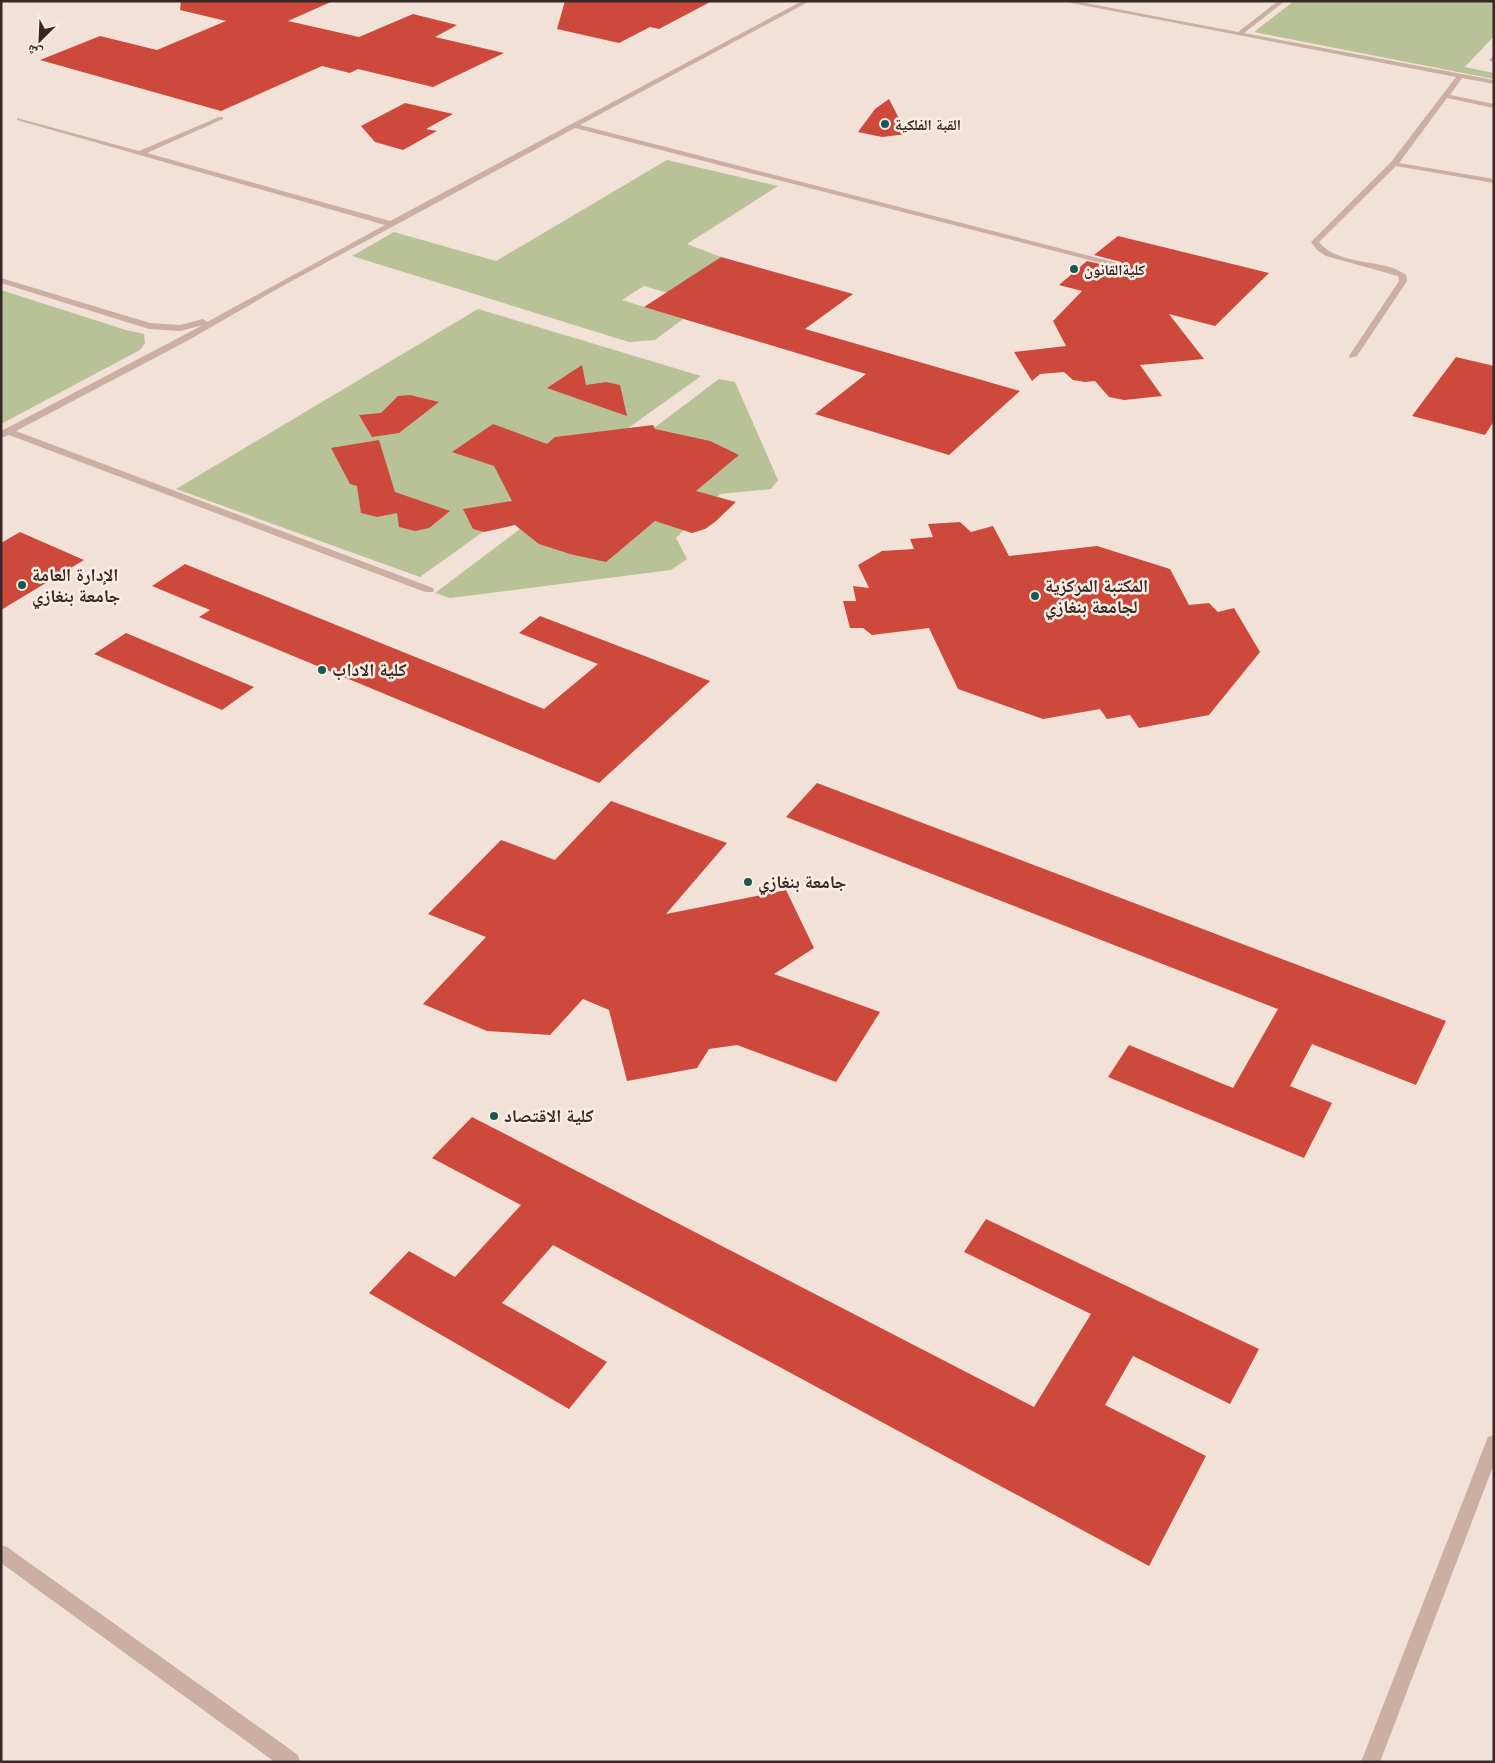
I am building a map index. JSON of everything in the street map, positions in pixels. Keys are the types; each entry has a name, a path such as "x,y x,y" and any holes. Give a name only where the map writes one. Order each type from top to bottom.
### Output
{"lane":[{"path":"5,433 184,339 227,313 391,224 807,1"},
{"path":"1064,1 1491,81"},
{"path":"1239,34 1282,1"},
{"path":"1494,57 1492,60 1494,61"},
{"path":"1353,356 1403,281 1402,275 1330,256 1318,249 1315,242 1394,164 1461,75"},
{"path":"1482,87 1491,81"},
{"path":"1470,100 1476,94"},
{"path":"1445,96 1494,106"},
{"path":"140,153 221,118"},
{"path":"19,119 391,224"},
{"path":"574,126 1118,266"},
{"path":"1394,164 1494,181"},
{"path":"1,280 149,326 161,328 180,328 200,324 227,313"},
{"path":"5,433 429,590"},
{"path":"1370,1762 1494,1442"},
{"path":"1,1553 292,1762"}],"green space":[{"path":"1294,1 1494,1 1494,36 1465,67 1494,73 1494,79 1254,32"},
{"path":"667,160 778,186 687,244 721,257 697,273 692,300 644,286 622,300 683,319 655,340 629,342 352,256 394,232 496,261"},
{"path":"1,290 144,334 145,343 140,350 1,424"},
{"path":"478,309 701,376 420,577 176,489"},
{"path":"719,379 735,382 778,480 771,489 720,494 676,538 687,559 671,570 450,598 435,593"}],"building":[{"path":"181,1 333,1 288,21 359,37 413,14 457,25 435,37 504,53 433,87 358,69 350,73 322,66 221,111 40,60 100,36 157,50 226,21 180,10"},
{"path":"565,1 712,1 659,29 650,27 619,43 557,29"},
{"path":"889,99 907,134 882,137 858,132 875,109"},
{"path":"405,103 453,114 426,129 437,131 403,150 375,142 361,126"},
{"path":"1118,236 1269,273 1215,326 1169,314 1204,359 1140,365 1162,396 1124,400 1109,397 1095,381 1073,380 1064,372 1040,374 1032,381 1014,352 1066,346 1053,321 1082,291 1059,285 1087,261 1122,269 1121,262 1094,255"},
{"path":"721,257 853,294 805,329 1020,391 949,455 815,414 866,374 644,307"},
{"path":"1456,357 1494,366 1494,421 1485,435 1412,416"},
{"path":"582,365 586,385 606,382 620,385 627,416 547,388"},
{"path":"410,395 439,402 399,433 372,437 359,415 381,413 398,396"},
{"path":"493,424 547,444 555,437 653,425 655,429 710,441 739,455 696,491 736,502 715,522 705,529 692,533 655,521 606,562 570,554 539,544 515,525 484,532 473,529 463,509 512,501 494,466 452,452"},
{"path":"379,440 395,492 450,511 429,528 415,531 399,527 397,513 377,517 361,513 357,486 350,484 331,448"},
{"path":"960,522 971,532 993,526 1009,556 1097,546 1170,569 1189,605 1209,603 1218,612 1234,608 1260,652 1209,715 1139,728 1130,715 1107,719 1100,709 1043,719 958,689 929,628 872,635 863,628 850,628 843,601 856,601 853,586 869,588 858,565 882,551 914,549 910,539 933,537 928,524"},
{"name":"الإدارة العامة جامعة بنغازي","path":"20,532 84,560 1,610 1,543"},
{"path":"185,564 544,709 598,664 519,633 540,616 710,681 599,783 199,617 210,610 152,586"},
{"path":"126,633 254,687 222,710 94,654"},
{"path":"817,783 1446,1021 1416,1085 1312,1044 1290,1086 1332,1103 1304,1158 1108,1077 1129,1045 1233,1088 1278,1009 786,817"},
{"path":"611,801 727,843 666,914 786,890 814,948 774,974 880,1012 836,1082 737,1045 709,1049 697,1068 627,1081 609,1010 583,999 550,1035 487,1031 423,1004 486,937 428,914 501,840 555,860"},
{"path":"472,1117 1034,1407 1091,1314 964,1252 986,1219 1259,1349 1230,1404 1133,1356 1105,1405 1206,1456 1149,1566 553,1245 502,1303 607,1362 569,1409 369,1293 409,1251 455,1277 521,1205 432,1158"}],"place":[{"name":"القبة الفلكية","path":"885,124"},
{"name":"كليةالقانون","path":"1074,269"},
{"name":"الإدارة العامة جامعة بنغازي","path":"22,585"},
{"name":"المكتبة المركزية لجامعة بنغازي","path":"1035,596"},
{"name":"كلية الاداب","path":"322,670"},
{"name":"جامعة بنغازي","path":"748,882"},
{"name":"كلية الاقتصاد","path":"494,1116"}]}
